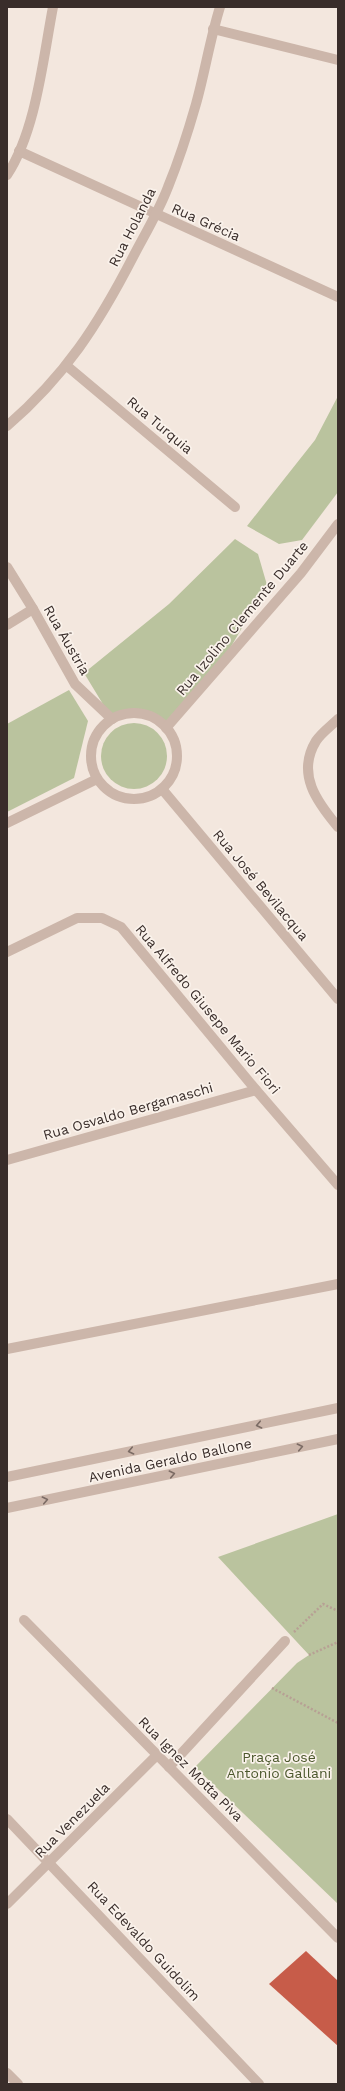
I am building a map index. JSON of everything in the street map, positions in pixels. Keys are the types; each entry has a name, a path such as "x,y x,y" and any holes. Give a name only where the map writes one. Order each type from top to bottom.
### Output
{"street":[{"path":"7,175 19,151 30,120 53,7"},
{"name":"Rua Holanda","path":"7,426 28,408 67,366 90,335 155,215 168,188 196,104 213,29 220,7"},
{"path":"213,29 338,60"},
{"name":"Rua Grécia","path":"19,151 155,215 338,297"},
{"name":"Rua Turquia","path":"67,366 235,507"},
{"name":"Rua Izolino Clemente Duarte","path":"166,728 301,574 338,524"},
{"name":"Rua Áustria","path":"7,567 33,609 75,684 112,719"},
{"path":"7,625 33,609"},
{"path":"137,713 150,716 166,728 172,737 176,748 177,759 175,770 162,789 149,796 135,799 120,796 107,790 98,779 92,766 92,746 101,728 112,719 124,714 137,713"},
{"path":"338,719 316,741 308,763 310,782 317,802 338,827"},
{"path":"7,823 98,779"},
{"name":"Rua José Bevilacqua","path":"162,789 338,999"},
{"name":"Rua Alfredo Giusepe Mario Fiori","path":"7,952 77,918 102,918 121,927 256,1090 338,1185"},
{"name":"Rua Osvaldo Bergamaschi","path":"7,1160 256,1090"},
{"path":"7,1349 338,1284"},
{"name":"Avenida Geraldo Ballone","path":"7,1477 338,1408"},
{"name":"Avenida Geraldo Ballone","path":"7,1508 338,1439"},
{"name":"Rua Ignez Motta Piva","path":"24,1620 338,1938"},
{"path":"169,1767 285,1641"},
{"name":"Rua Venezuela","path":"7,1904 157,1754"},
{"name":"Rua Edevaldo Guidolim","path":"7,1819 259,2084"},
{"path":"7,2073 18,2084"}],"path":[{"path":"285,1641 324,1604 338,1611"},
{"path":"309,1655 338,1642"},
{"path":"272,1688 338,1723"}],"green space":[{"path":"338,396 338,492 302,540 279,544 247,526 315,440"},
{"path":"235,539 258,554 267,585 218,669 166,728 153,719 140,714 119,716 112,719 84,673 169,604"},
{"path":"69,690 88,721 74,778 7,812 7,724"},
{"path":"134,723 147,726 157,733 164,743 167,756 164,769 157,779 147,786 134,789 121,786 111,779 104,769 101,756 104,743 111,733 121,726"},
{"name":"Praça José Antonio Gallani","path":"338,1514 338,1904 195,1767 297,1663 309,1655 218,1557"}],"building":[{"path":"306,1951 338,1981 338,2046 269,1984"}]}
